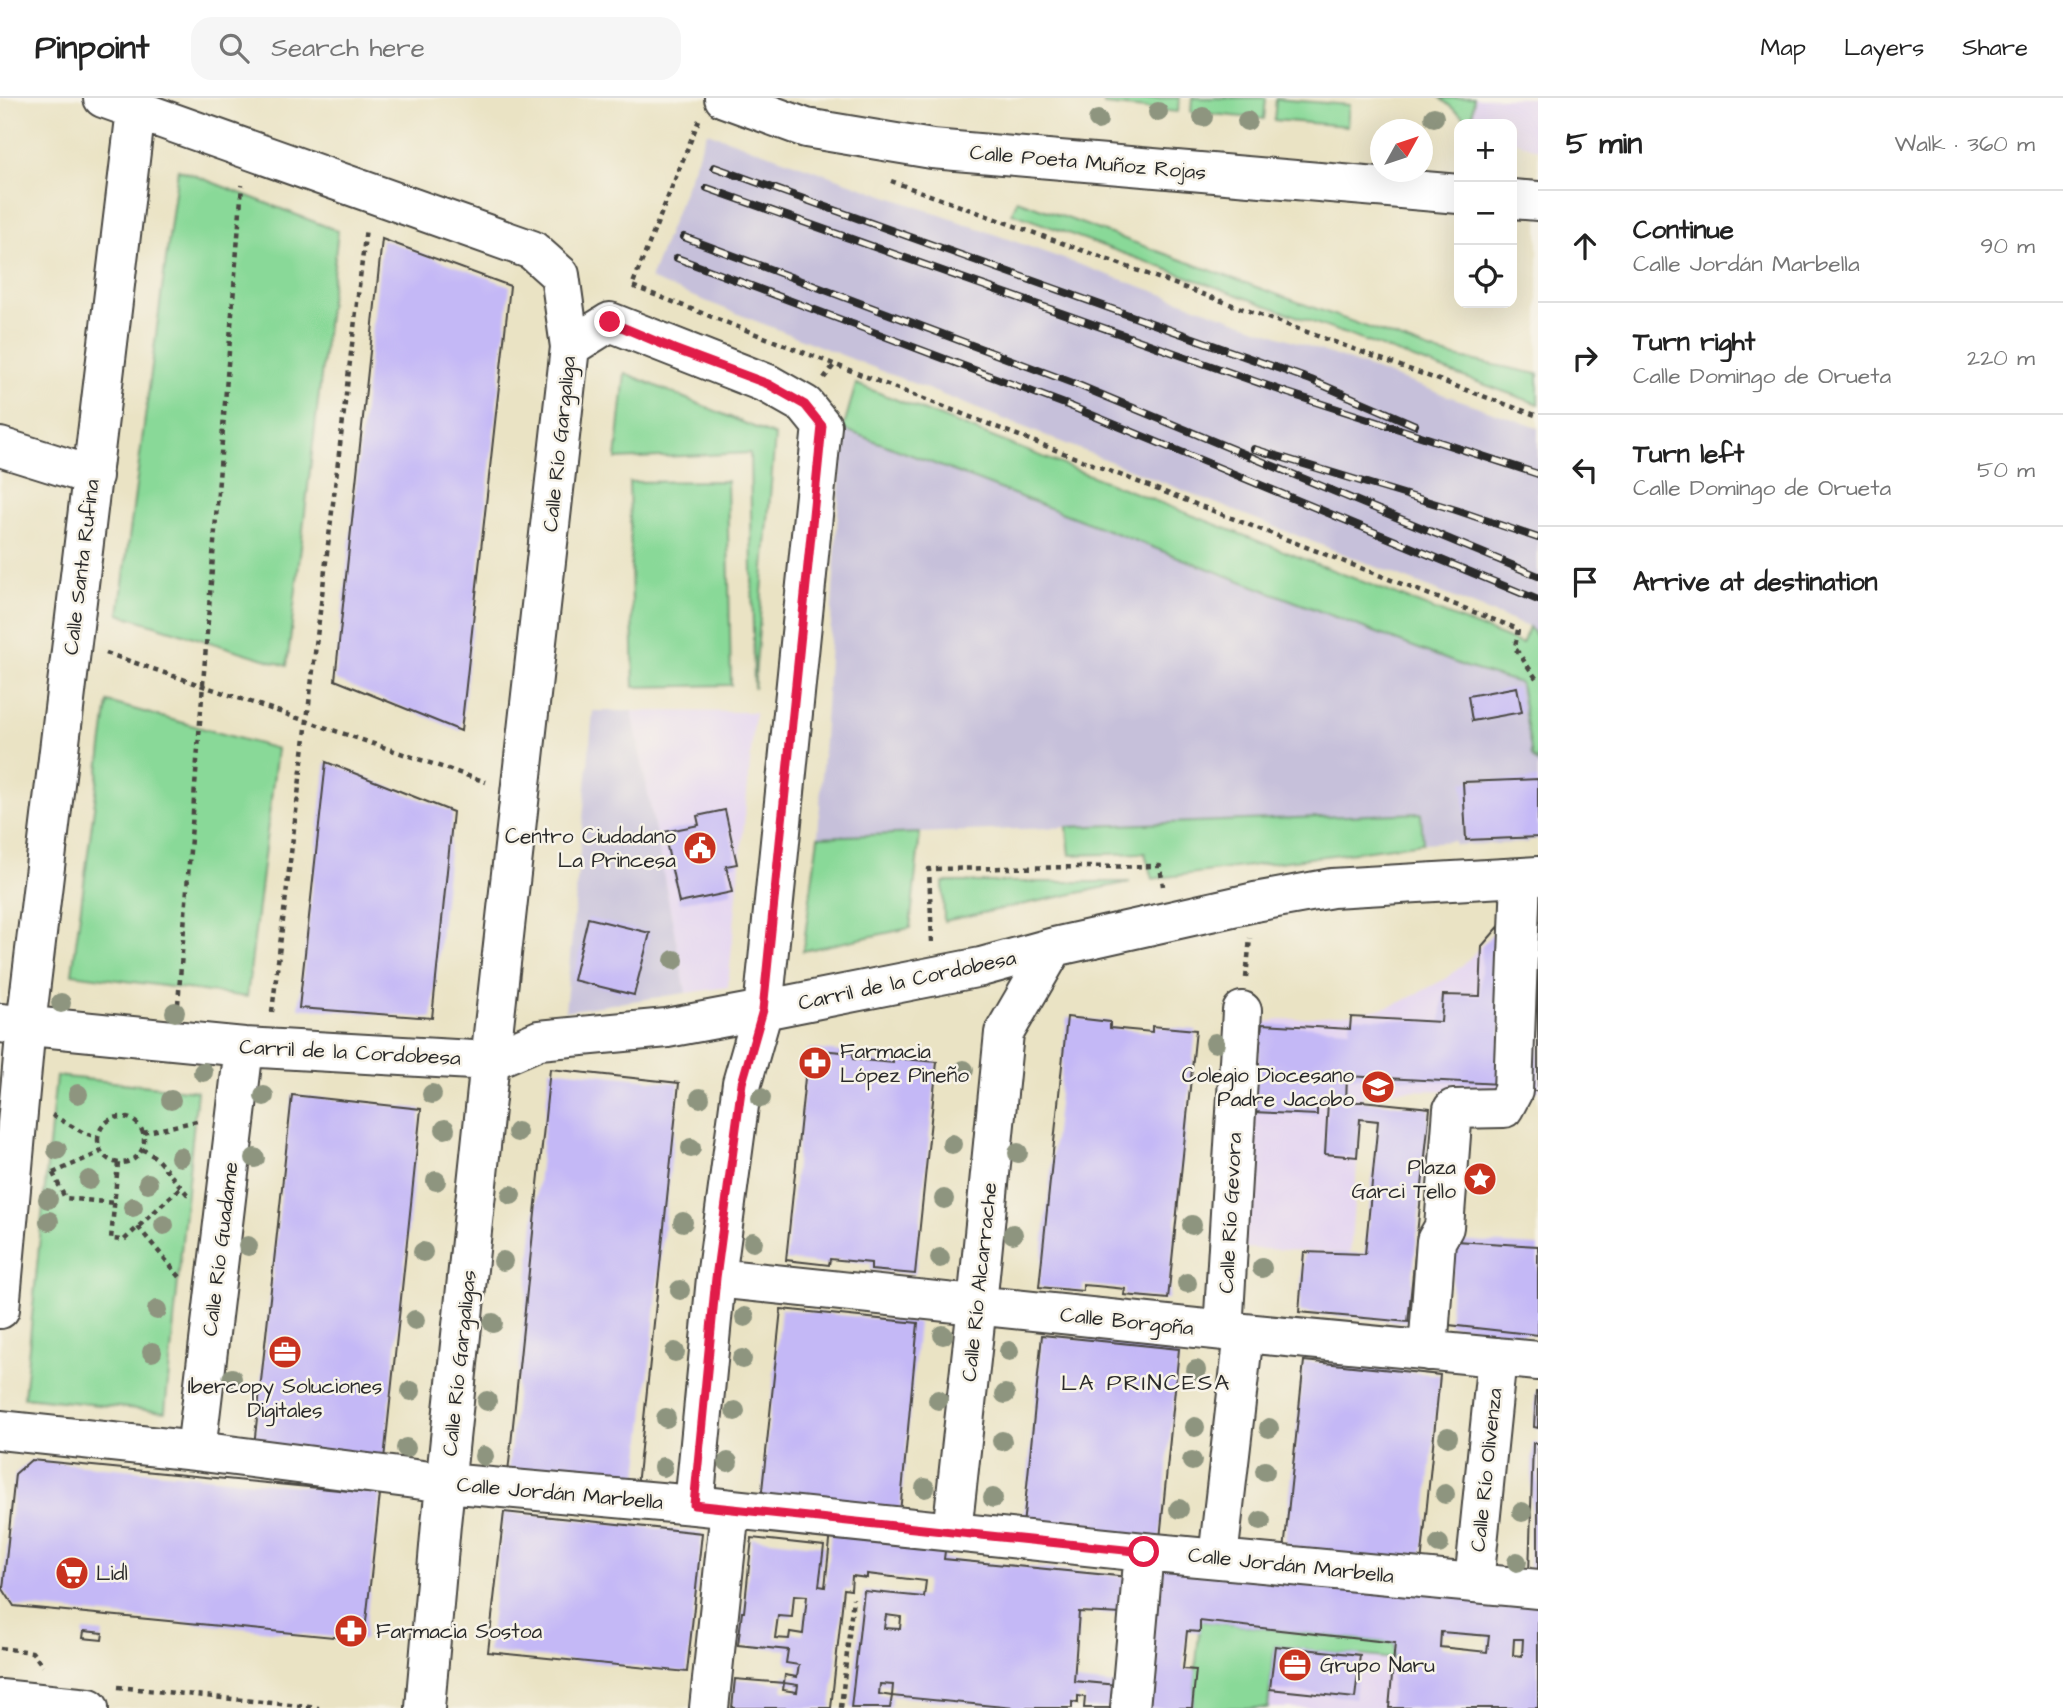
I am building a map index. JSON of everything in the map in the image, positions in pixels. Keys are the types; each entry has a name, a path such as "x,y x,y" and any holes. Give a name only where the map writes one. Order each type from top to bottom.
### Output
{"street":[{"name":"Calle Río Gargaliga","path":"120,104 532,250 560,275 570,347 490,1060"},
{"name":"Calle Santa Rufina","path":"0,1309 19,1185 13,1024 72,642 93,476 120,104"},
{"name":"Calle Poeta Muñoz Rojas","path":"713,106 806,128 932,149 1454,194"},
{"path":"1517,199 1538,201"},
{"path":"570,347 610,322 768,384 805,405 822,426 763,1010 742,1083 716,1278 709,1708"},
{"path":"0,447 93,476"},
{"path":"1428,1351 1436,1241 1444,1227 1453,1109 1504,1108 1513,1091 1530,876"},
{"name":"Carril de la Cordobesa","path":"13,1024 256,1047 490,1060 539,1040 667,1028 763,1010 981,967 1054,947 1255,902 1332,888 1530,876"},
{"name":"Calle Río Alcarrache","path":"952,1532 1004,1033 1054,947"},
{"name":"Calle Río Alcarrache","path":"981,967 1004,1033"},
{"name":"Calle Río Gevora","path":"1218,1558 1234,1332 1242,1011"},
{"name":"Calle Río Guadame","path":"196,1451 256,1047"},
{"name":"Calle Río Gargaligas","path":"425,1708 428,1656 490,1060"},
{"name":"Calle Borgoña","path":"716,1278 1538,1361"},
{"name":"Calle Río Olivenza","path":"1474,1583 1497,1357"},
{"name":"Calle Jordán Marbella","path":"0,1430 196,1451 446,1483 1538,1590"},
{"path":"1130,1708 1144,1552"},
{"path":"0,1699 98,1697"}],"path":[{"path":"713,106 632,286 1518,629 1515,648 1538,681"},
{"path":"175,1040 245,148"},
{"path":"886,180 1538,416"},
{"path":"256,1047 308,722 370,193"},
{"path":"72,642 520,794"},
{"path":"932,943 929,869 1160,866 1168,922"},
{"path":"1242,1011 1255,902"},
{"path":"48,1114 84,1133 98,1137"},
{"path":"119,1117 129,1118 138,1124 143,1133 142,1150 128,1162 118,1163 109,1159 98,1145 102,1127 109,1120 119,1117"},
{"path":"143,1133 197,1121"},
{"path":"142,1150 155,1157 189,1194"},
{"path":"19,1185 101,1152"},
{"path":"118,1163 111,1239 124,1240 181,1187"},
{"path":"53,1173 65,1198 115,1203"},
{"path":"138,1227 180,1277"},
{"path":"841,1708 853,1598"},
{"path":"0,1648 32,1652 47,1671"},
{"path":"98,1697 319,1708"}],"shaded area":[{"path":"1474,98 1538,98 1538,150 1517,142 1517,119 1472,119"},
{"path":"707,132 1538,428 1538,639 1528,627 650,279"},
{"path":"843,429 1466,667 1520,683 1532,756 1538,763 1538,839 1527,843 1423,843 1421,813 818,837"},
{"path":"593,711 632,711 686,993 565,1011"},
{"path":"632,711 755,712 728,987 686,993"},
{"name":"Colegio Diocesano Padre Jacobo","path":"1502,923 1500,1091 1363,1090 1350,1253 1239,1248 1262,1022 1354,1013 1401,1002 1445,979 1463,965"},
{"name":"Grupo Naru","path":"1200,1621 1395,1643 1389,1708 1192,1708"}],"green space":[{"path":"1105,98 1179,98 1178,112 1104,105"},
{"path":"1192,98 1266,98 1264,119 1191,112"},
{"path":"1440,98 1474,98 1472,119 1466,119"},
{"path":"1276,99 1349,105 1347,126 1274,120"},
{"path":"178,169 338,231 287,666 119,614"},
{"path":"1017,200 1441,354 1538,374 1538,404 1012,213"},
{"path":"625,373 775,436 754,689 750,453 616,459"},
{"path":"856,384 1522,644 1529,627 1538,639 1538,763 1532,756 1520,683 1466,667 843,429"},
{"path":"727,481 731,685 634,687 629,482"},
{"path":"108,702 277,749 247,997 72,974"},
{"path":"1421,813 1423,843 1152,879 1145,853 1070,855 1067,827"},
{"path":"920,833 910,928 803,951 818,837"},
{"path":"943,882 1130,882 944,921"},
{"path":"56,1076 197,1091 165,1412 24,1397"},
{"path":"1200,1621 1395,1643 1393,1659 1275,1646 1268,1708 1192,1708"}],"building":[{"path":"382,239 510,286 461,731 335,680"},
{"path":"1517,687 1522,712 1472,721 1468,696"},
{"path":"326,762 453,812 432,1018 299,1008"},
{"path":"1538,779 1538,837 1466,840 1463,782"},
{"name":"Centro Ciudadano La Princesa","path":"725,810 737,864 726,866 732,892 679,903 664,832 699,825 697,816"},
{"path":"588,918 650,933 634,995 573,980"},
{"path":"1538,919 1538,1091 1527,1091"},
{"path":"1502,923 1500,1084 1347,1076 1346,1102 1362,1101 1430,1108 1408,1322 1299,1312 1304,1252 1365,1254 1378,1121 1360,1119 1357,1157 1325,1154 1328,1101 1317,1101 1317,1115 1253,1112 1262,1024 1350,1029 1351,1017 1441,1022 1443,995 1480,996 1482,946"},
{"path":"1067,1017 1110,1022 1110,1028 1152,1032 1152,1026 1196,1030 1168,1299 1124,1295 1125,1289 1096,1286 1083,1285 1083,1291 1039,1287"},
{"path":"808,1049 853,1053 853,1059 893,1063 893,1058 937,1062 915,1274 871,1270 871,1263 830,1259 829,1265 786,1260"},
{"path":"550,1069 679,1083 637,1486 508,1473"},
{"path":"292,1095 421,1109 384,1459 254,1446"},
{"path":"1455,1241 1538,1246 1538,1335 1449,1325"},
{"path":"781,1309 918,1323 900,1513 761,1500"},
{"path":"1042,1335 1179,1349 1160,1539 1023,1526"},
{"path":"1304,1361 1440,1375 1421,1565 1284,1551"},
{"path":"1538,1392 1538,1428 1534,1427"},
{"path":"1533,1443 1538,1443 1538,1576 1529,1575"},
{"path":"31,1460 380,1494 364,1640 14,1606 3,1589 15,1474"},
{"path":"504,1512 702,1533 687,1672 488,1652"},
{"path":"831,1532 946,1543 944,1559 1128,1577 1124,1614 1079,1612 1074,1681 1117,1685 1115,1708 1084,1708 1085,1697 1078,1696 1078,1703 1072,1702 1072,1708 1014,1708 892,1696 890,1708 851,1708 864,1591 924,1597 926,1581 867,1574 867,1578 852,1576 851,1590 844,1589 831,1708 732,1708 735,1679 784,1683 785,1675 797,1677 799,1665 786,1663 788,1650 738,1645 752,1538 824,1546 819,1586 825,1587","holes":["794,1595 807,1596 803,1634 790,1632 789,1639 775,1638 778,1616 792,1617","886,1615 901,1617 900,1629 884,1628","784,1683 798,1685 797,1692 783,1690","880,1684 893,1685 892,1696 879,1694"]},
{"path":"1155,1564 1538,1601 1538,1708 1389,1708 1395,1643 1200,1621 1200,1632 1187,1631 1183,1669 1196,1670 1192,1708 1144,1708","holes":["1441,1632 1489,1636 1487,1652 1440,1647","1514,1639 1523,1639 1522,1656 1513,1655"]},
{"path":"84,1631 103,1633 102,1640 83,1638"},
{"path":"1275,1646 1360,1655 1355,1698 1270,1689"}],"railway":[{"path":"714,167 1311,380 1415,425"},
{"path":"707,188 1288,393 1538,474"},
{"path":"684,237 1078,385 1538,576"},
{"path":"677,258 1070,406 1538,600"},
{"path":"1254,449 1456,510 1538,538"}],"place":[{"name":"Centro Ciudadano La Princesa","path":"700,848"},
{"name":"Farmacia López Pineño","path":"815,1063"},
{"name":"Colegio Diocesano Padre Jacobo","path":"1378,1087"},
{"name":"Plaza Garci Tello","path":"1480,1179"},
{"name":"Ibercopy Soluciones Digitales","path":"285,1352"},
{"name":"Lidl","path":"72,1573"},
{"name":"Farmacia Sostoa","path":"351,1631"},
{"name":"Grupo Naru","path":"1295,1665"}],"district":[{"name":"LA PRINCESA","path":"1146,1382"}],"route":[{"path":"610,322 768,384 805,405 822,426 763,1010 742,1083 716,1278 694,1505 1144,1552"}]}
